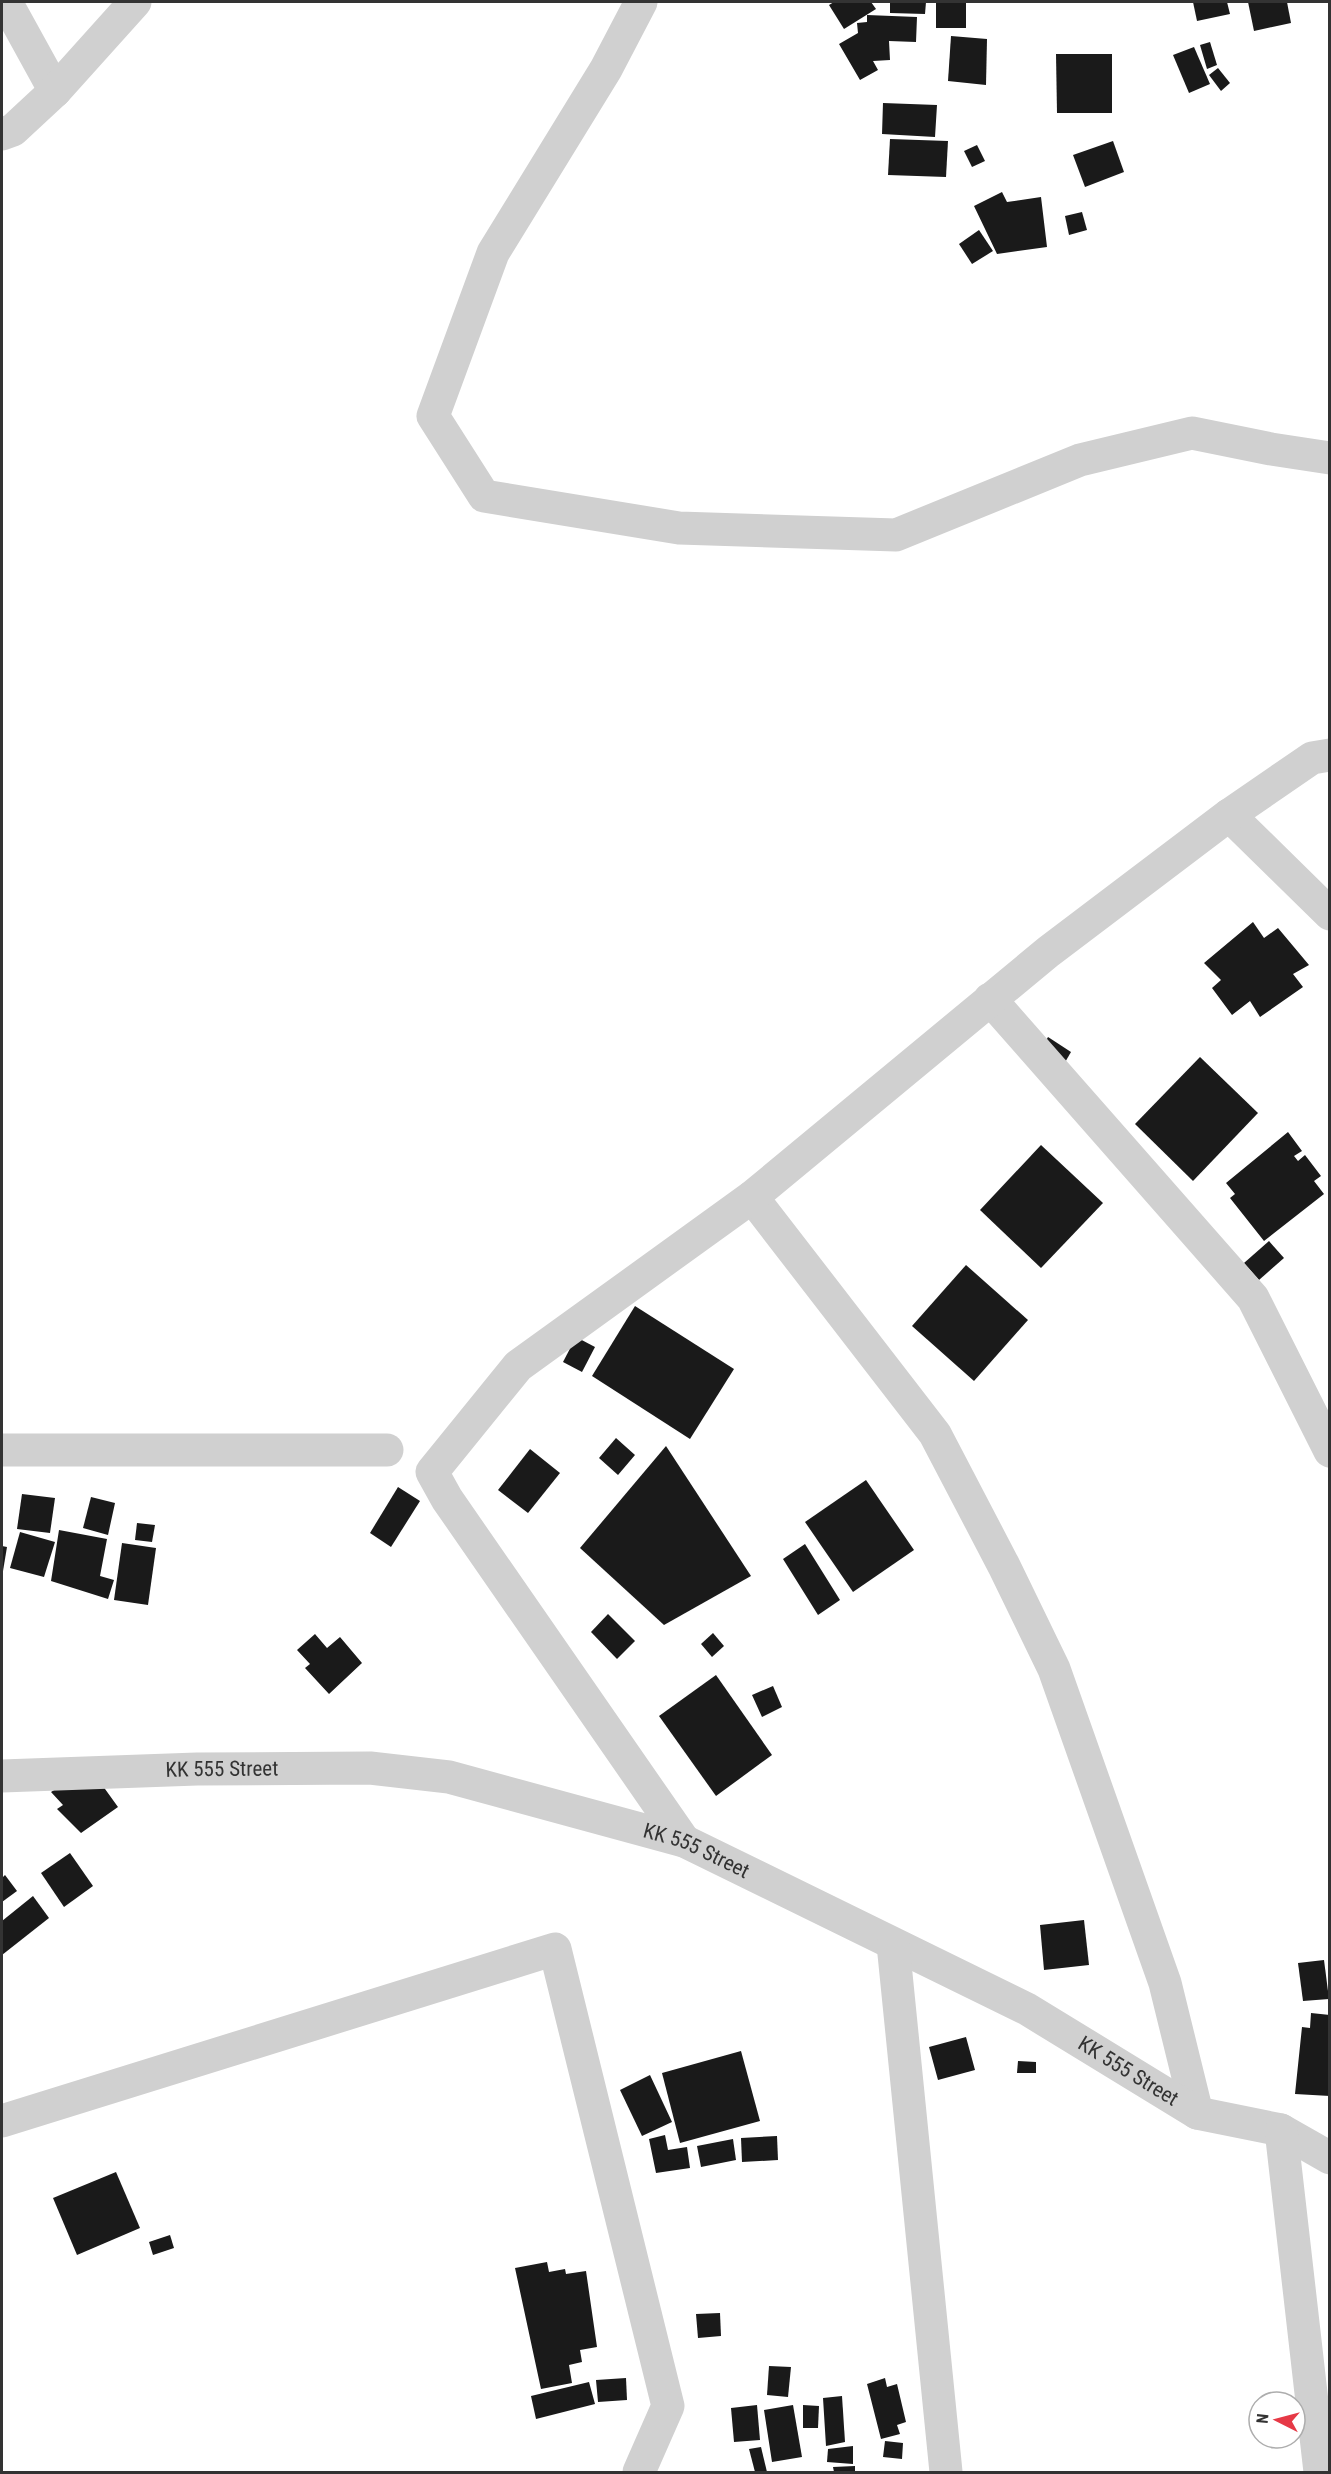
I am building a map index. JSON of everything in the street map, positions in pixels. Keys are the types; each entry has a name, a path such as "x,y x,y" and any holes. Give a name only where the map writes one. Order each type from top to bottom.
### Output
{"street":[{"path":"6,2 55,91"},
{"path":"2,134 13,130 55,91 135,2"},
{"path":"641,2 606,69 493,253 433,416 484,496 679,528 896,535 1080,460 1192,433 1329,458"},
{"path":"684,1841 447,1499 432,1472 518,1366 752,1197 1048,952 1229,815 1312,758 1329,755"},
{"path":"1229,815 1329,914"},
{"path":"990,999 1253,1298 1329,1451"},
{"path":"752,1197 935,1434 1004,1566 1054,1669 1157,1960 1165,1983 1197,2113"},
{"path":"2,1450 387,1450"},
{"name":"KK 555 Street","path":"2,1776 196,1769 370,1768 449,1777 684,1841 1027,2009 1197,2113 1281,2130 1329,2158"},
{"path":"892,1944 946,2472"},
{"path":"2,2121 555,1949 668,2406 639,2472"},
{"path":"1281,2130 1320,2472"}],"building":[{"path":"834,2 871,2 876,9 844,29 829,5"},
{"path":"890,2 926,2 925,14 890,13"},
{"path":"936,2 966,2 966,28 936,28"},
{"path":"1193,2 1227,2 1230,14 1197,21"},
{"path":"1248,2 1287,2 1291,23 1254,31"},
{"path":"867,15 917,17 916,42 889,41 890,60 873,61 878,70 860,80 839,44 858,33 857,23 867,22"},
{"path":"951,36 987,39 986,85 948,81"},
{"path":"1210,42 1217,65 1207,69 1200,45"},
{"path":"1194,47 1210,84 1189,93 1173,55"},
{"path":"1056,54 1112,54 1112,113 1057,113"},
{"path":"1218,68 1230,83 1221,91 1209,75"},
{"path":"883,103 937,105 935,137 882,134"},
{"path":"890,139 948,141 946,177 888,175"},
{"path":"1113,141 1124,172 1085,187 1073,155"},
{"path":"977,145 985,161 972,167 964,151"},
{"path":"1002,192 1007,202 1041,197 1047,247 997,254 974,206"},
{"path":"1082,212 1087,230 1069,235 1065,216"},
{"path":"979,230 993,251 972,264 959,244"},
{"path":"1253,922 1264,938 1278,928 1309,965 1293,974 1303,987 1260,1017 1250,1001 1232,1015 1212,988 1221,980 1204,963"},
{"path":"1048,1037 1071,1052 1060,1071 1037,1057"},
{"path":"1200,1057 1258,1113 1193,1181 1135,1124"},
{"path":"1288,1132 1302,1151 1294,1156 1298,1161 1305,1155 1321,1176 1314,1181 1324,1194 1264,1241 1230,1198 1235,1194 1226,1183"},
{"path":"1041,1145 1103,1203 1041,1268 980,1210"},
{"path":"1269,1241 1284,1258 1259,1280 1244,1263"},
{"path":"966,1265 1028,1320 974,1381 912,1326"},
{"path":"635,1306 734,1369 690,1439 592,1376"},
{"path":"576,1337 595,1347 582,1372 563,1362"},
{"path":"616,1438 635,1455 618,1475 599,1458"},
{"path":"666,1446 751,1576 664,1625 580,1548"},
{"path":"530,1449 560,1473 528,1513 498,1490"},
{"path":"866,1480 914,1550 853,1592 805,1522"},
{"path":"398,1487 420,1501 391,1547 370,1533"},
{"path":"22,1494 55,1498 50,1533 17,1529"},
{"path":"91,1497 115,1503 108,1535 83,1528"},
{"path":"137,1523 155,1525 152,1542 135,1540"},
{"path":"59,1530 107,1539 100,1576 114,1580 108,1599 51,1581"},
{"path":"20,1532 55,1542 44,1577 10,1568"},
{"path":"122,1543 156,1548 148,1605 114,1600"},
{"path":"805,1544 840,1600 818,1615 783,1559"},
{"path":"2,1546 7,1547 3,1571 2,1571"},
{"path":"608,1614 635,1641 617,1659 591,1632"},
{"path":"713,1633 724,1646 712,1657 701,1644"},
{"path":"315,1634 327,1648 340,1637 362,1663 329,1694 305,1668 310,1664 297,1650"},
{"path":"716,1675 772,1755 716,1796 659,1716"},
{"path":"773,1686 782,1707 762,1717 752,1695"},
{"path":"78,1775 100,1782 118,1807 81,1833 57,1809 63,1805 51,1792"},
{"path":"70,1853 93,1886 64,1907 41,1873"},
{"path":"5,1875 17,1891 2,1902 2,1878"},
{"path":"33,1896 49,1918 2,1955 2,1921"},
{"path":"1084,1920 1089,1965 1044,1970 1040,1925"},
{"path":"1324,1960 1329,1999 1303,2001 1298,1963"},
{"path":"1311,2013 1330,2015 1330,2096 1295,2094 1302,2027 1310,2028"},
{"path":"966,2037 975,2070 938,2080 929,2047"},
{"path":"741,2051 760,2121 680,2143 662,2073"},
{"path":"1018,2061 1036,2062 1036,2073 1017,2073"},
{"path":"650,2075 672,2122 642,2136 620,2090"},
{"path":"665,2135 668,2150 687,2147 690,2168 656,2173 649,2139"},
{"path":"777,2136 778,2160 742,2162 741,2138"},
{"path":"733,2139 736,2160 701,2167 697,2146"},
{"path":"116,2172 140,2228 77,2255 53,2198"},
{"path":"170,2235 174,2248 153,2255 149,2242"},
{"path":"547,2262 549,2272 565,2269 566,2274 586,2271 597,2347 580,2350 582,2362 569,2365 572,2383 541,2389 515,2268"},
{"path":"720,2313 721,2336 698,2338 696,2314"},
{"path":"769,2366 791,2367 788,2397 767,2395"},
{"path":"626,2378 627,2400 598,2402 596,2380"},
{"path":"885,2378 887,2387 897,2384 906,2422 897,2425 900,2434 881,2439 867,2384"},
{"path":"589,2382 595,2404 536,2419 531,2396"},
{"path":"842,2396 845,2442 826,2446 823,2398"},
{"path":"757,2405 760,2440 734,2442 731,2408"},
{"path":"793,2405 802,2457 772,2462 764,2410"},
{"path":"803,2405 819,2406 818,2428 803,2428"},
{"path":"885,2441 903,2443 902,2459 883,2457"},
{"path":"853,2446 853,2464 827,2462 828,2449"},
{"path":"761,2447 767,2472 755,2472 749,2449"},
{"path":"855,2466 855,2472 834,2472 833,2467"}]}
